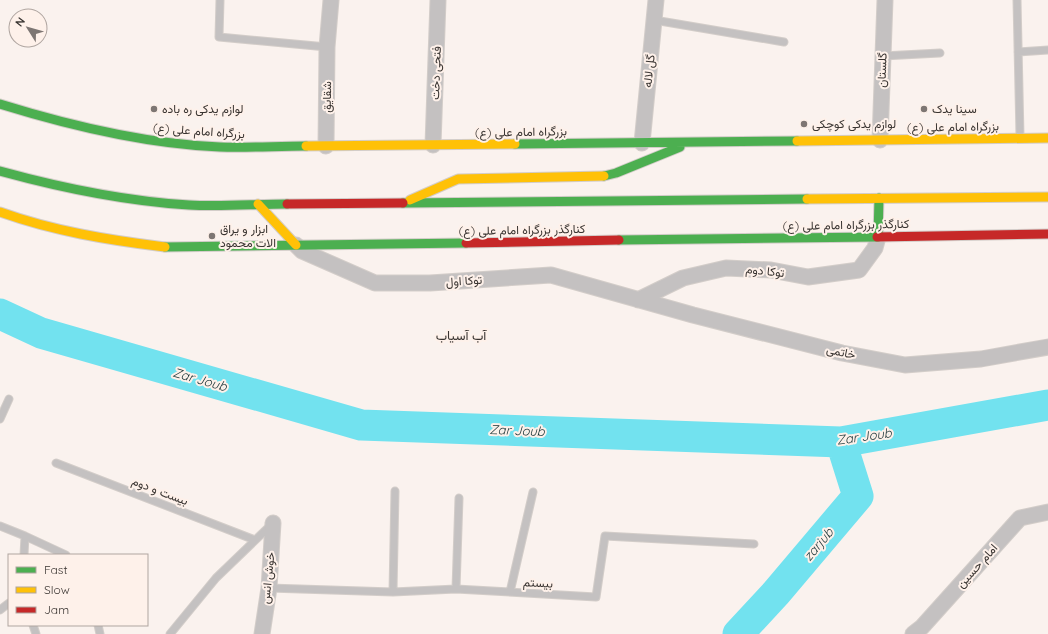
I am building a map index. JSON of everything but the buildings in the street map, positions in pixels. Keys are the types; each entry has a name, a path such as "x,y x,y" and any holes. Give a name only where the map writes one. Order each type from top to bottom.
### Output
{"main road":[{"name":"بزرگراه امام علی (ع)","path":"0,104 34,115 84,128 127,137 221,148 433,145 542,147 692,142 1048,138"},
{"path":"0,171 100,195 191,205 403,203 542,186 606,176 692,142"},
{"path":"403,203 458,179 542,186 879,198 1048,197"},
{"path":"878,237 879,198"},
{"path":"258,204 296,245"},
{"name":"کنارگذر بزرگراه امام علی (ع)","path":"0,212 18,219 80,234 138,244 166,247 1048,234"}],"street":[{"name":"شقایق","path":"326,146 327,47 331,0"},
{"name":"فتحی دخت","path":"433,145 438,0"},
{"name":"گل لاله","path":"642,143 656,0"},
{"name":"گلستان","path":"880,140 885,0"},
{"name":"توکا دوم","path":"638,300 683,278 726,268 771,270 808,277 858,270 875,248 878,237"},
{"name":"توکا اول","path":"296,245 302,251 375,283 430,283 551,275 638,300"},
{"name":"خاتمی","path":"638,300 842,353 906,365 981,359 1048,347"},
{"name":"امام حسین","path":"913,634 922,627 1020,518 1048,512"},
{"name":"خوش انس","path":"262,634 269,588 273,523"}],"lane":[{"path":"220,0 219,37 327,47"},
{"path":"1017,0 1021,138"},
{"path":"654,20 784,42"},
{"path":"1018,52 1048,50"},
{"path":"883,56 940,53"},
{"path":"0,419 10,399"},
{"name":"بیست و دوم","path":"56,463 255,540"},
{"path":"393,592 395,491"},
{"path":"510,592 533,492"},
{"path":"456,589 459,498"},
{"path":"170,634 216,578 273,523"},
{"path":"0,526 64,554"},
{"path":"24,554 25,536"},
{"name":"بیستم","path":"269,588 393,592 456,589 596,597 605,536 754,544"},
{"path":"0,610 8,604"}],"waterway":[{"name":"Zar Joub","path":"0,314 41,333 361,425 841,442 1048,405"},
{"name":"zarjub","path":"738,634 776,593 858,496 841,442"}],"traffic: fast":[{"path":"0,104 54,120 109,133 164,142 220,147 306,146"},
{"path":"515,144 797,141"},
{"path":"604,176 616,173 680,147"},
{"path":"0,171 94,193 165,203 201,206 287,204"},
{"path":"878,237 879,198"},
{"path":"403,203 807,199"},
{"path":"619,240 877,237"},
{"path":"165,247 466,243"}],"traffic: slow":[{"path":"797,141 1048,138"},
{"path":"306,146 515,144"},
{"path":"410,200 458,179 604,176"},
{"path":"807,199 1048,197"},
{"path":"258,204 296,245"},
{"path":"0,212 60,230 165,247"}],"traffic: jam":[{"path":"287,204 403,203"},
{"path":"877,237 1048,234"},
{"path":"466,243 619,240"}],"place":[{"name":"لوازم یدکی ره باده","path":"154,109"},
{"name":"سینا یدک","path":"924,109"},
{"name":"لوازم یدکی کوچکی","path":"804,124"},
{"name":"ابزار و یراق الات محمود","path":"212,236"}],"district":[{"name":"آب آسیاب","path":"461,335"}]}
